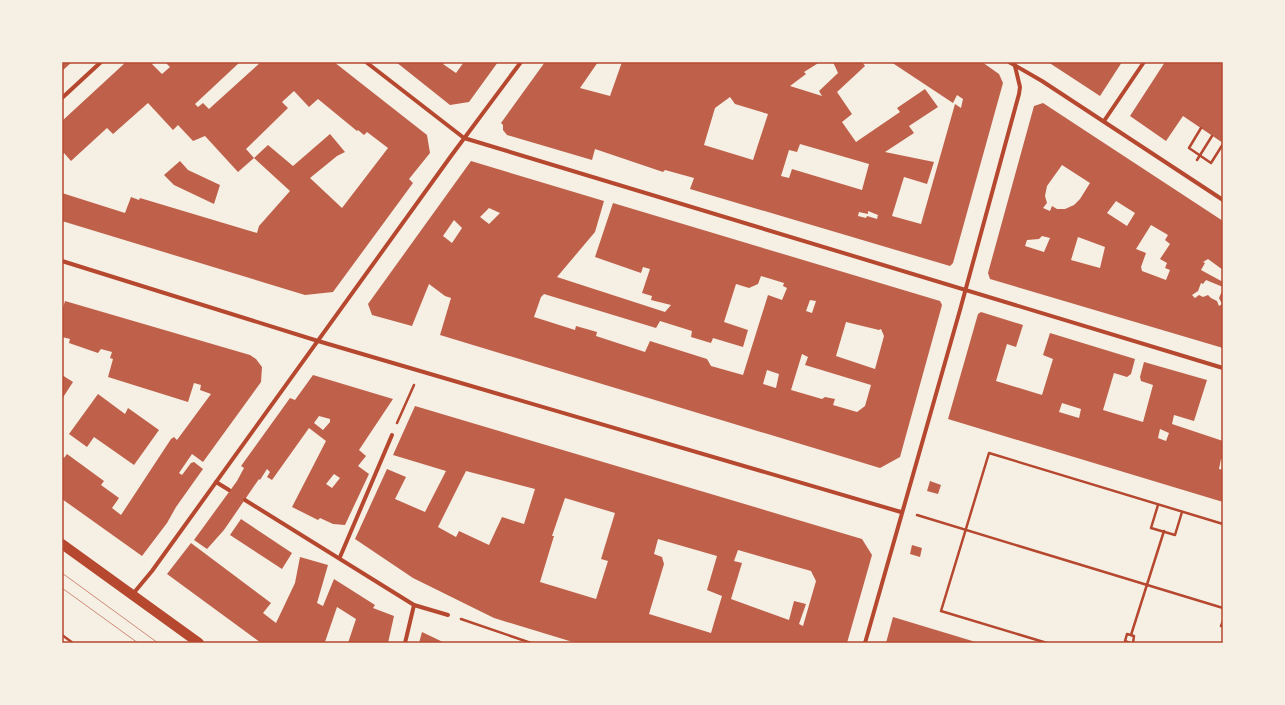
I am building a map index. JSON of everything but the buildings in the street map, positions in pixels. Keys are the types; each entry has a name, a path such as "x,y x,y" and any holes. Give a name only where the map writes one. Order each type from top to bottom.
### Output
{"main road":[{"path":"62,544 199,643"}],"street":[{"path":"62,98 101,62"},
{"path":"366,62 464,138 1223,368"},
{"path":"132,595 152,571 464,138 521,62"},
{"path":"1009,62 1042,81 1223,200"},
{"path":"1104,121 1144,62"},
{"path":"865,643 965,289 1020,87 1014,64"},
{"path":"62,261 318,340 901,512"},
{"path":"340,557 392,436"},
{"path":"216,482 229,490"},
{"path":"244,500 340,557 414,605 448,615"},
{"path":"405,643 414,605"}],"path":[{"path":"1201,128 1188,148 1211,163 1223,144"},
{"path":"1197,160 1212,136"},
{"path":"392,436 421,370"},
{"path":"1046,643 941,611 989,453 1223,524"},
{"path":"1158,504 1151,528 1174,535 1182,512"},
{"path":"921,516 1223,608"},
{"path":"1131,635 1127,634 1125,641 1130,643 1134,636 1131,635 1164,531"},
{"path":"448,615 531,643"},
{"path":"1223,621 1223,626"},
{"path":"62,635 73,643"}],"tram line":[{"path":"62,573 158,643"},
{"path":"62,588 138,643"}]}
